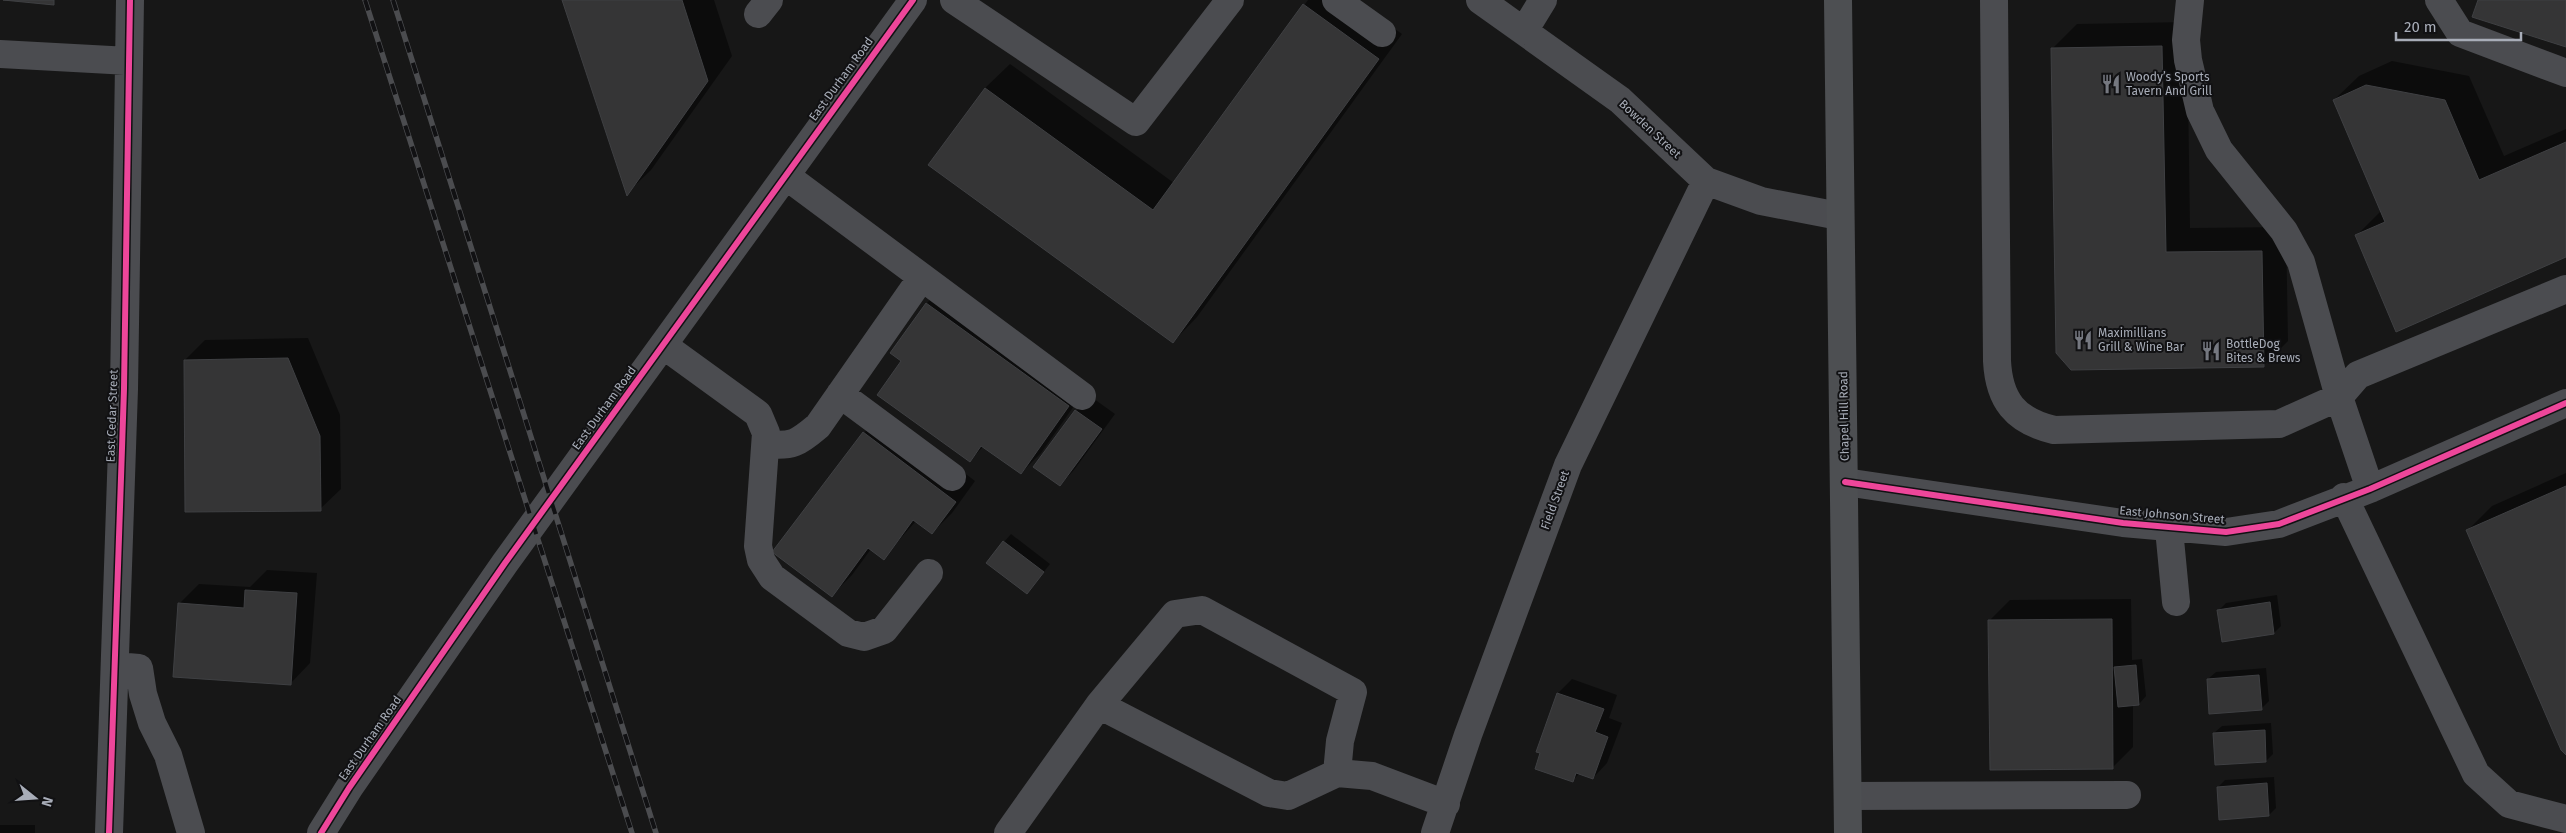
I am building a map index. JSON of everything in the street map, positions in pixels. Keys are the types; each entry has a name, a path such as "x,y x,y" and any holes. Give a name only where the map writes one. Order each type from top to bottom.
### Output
{"main road":[{"name":"Chapel Hill Road","path":"1838,0 1839,216 1845,482 1848,833"}],"street":[{"name":"East Cedar Street","path":"109,833 124,389 130,0"},
{"name":"East Durham Road","path":"321,833 349,788 499,571 913,0"},
{"path":"954,0 1136,122 1230,0"},
{"path":"1336,0 1382,33"},
{"name":"Bowden Street","path":"1480,0 1620,100 1706,180 1761,201 1839,216"},
{"path":"1524,32 1543,0"},
{"path":"1994,0 1998,379 2006,402 2016,413 2027,420 2041,427 2054,430 2279,424 2339,398 2358,374 2566,289"},
{"path":"2190,0 2186,40 2188,60 2200,110 2219,150 2284,231 2302,262 2339,398 2370,489"},
{"path":"2439,0 2460,33 2566,73"},
{"path":"0,54 129,61"},
{"path":"786,176 1082,396"},
{"name":"Field Street","path":"1435,833 1471,726 1568,465 1706,180"},
{"path":"766,444 786,446 805,437 818,426 922,277"},
{"path":"663,345 758,414 766,433 758,546 761,560 772,577 848,633 864,637 884,630 929,573"},
{"path":"840,394 952,477"},
{"name":"East Johnson Street","path":"1845,482 2169,529 2226,532 2279,524 2344,497 2370,489 2566,403"},
{"path":"2344,497 2476,774 2509,804 2566,819"},
{"path":"2169,529 2176,602"},
{"path":"1008,833 1099,705 1175,614 1202,610 1353,692 1340,742 1338,772"},
{"path":"114,666 139,668 152,723 168,755 190,833"},
{"path":"1099,705 1269,793 1288,796 1338,772 1372,776 1446,804"},
{"path":"1848,796 2127,794"}],"building":[{"path":"3,0 54,0 54,5"},
{"path":"562,0 682,0 708,81 627,196"},
{"path":"2478,0 2566,0 2566,47 2472,17"},
{"path":"1303,4 1379,59 1173,343 928,165 985,88 1153,210"},
{"path":"2162,46 2166,252 2262,251 2264,367 2071,370 2056,353 2051,48"},
{"path":"2366,85 2445,100 2479,180 2566,142 2566,257 2396,332 2355,235 2385,222 2333,100"},
{"path":"926,303 1069,406 1021,474 981,446 970,462 877,395 901,361 890,353"},
{"path":"288,358 320,436 321,511 185,512 184,360"},
{"path":"1075,410 1102,429 1060,486 1033,467"},
{"path":"863,432 956,502 932,534 913,520 884,560 868,548 832,597 772,552"},
{"path":"2566,486 2566,755 2561,750 2466,530"},
{"path":"1003,541 1044,572 1027,594 986,563"},
{"path":"245,590 297,593 291,685 173,677 178,603 244,608"},
{"path":"2270,602 2274,634 2222,642 2217,610"},
{"path":"2112,619 2113,769 1990,770 1988,620"},
{"path":"2136,665 2139,705 2118,707 2114,667"},
{"path":"2259,675 2262,710 2209,714 2207,679"},
{"path":"1557,693 1604,709 1595,732 1608,737 1593,779 1576,773 1573,782 1535,769 1540,753 1536,752"},
{"path":"2265,730 2266,762 2215,765 2213,733"},
{"path":"2267,783 2269,816 2219,820 2217,787"}],"railway":[{"path":"365,0 632,833"},
{"path":"393,0 656,833"}],"cycle path":[{"path":"109,833 124,389 130,0"},
{"path":"321,833 349,788 505,563 913,0"},
{"path":"1845,482 2123,523 2226,532 2279,524 2370,489 2566,403"}],"place":[{"name":"Woody’s Sports Tavern And Grill","path":"2111,84"},
{"name":"Maximillians Grill & Wine Bar","path":"2083,340"},
{"name":"BottleDog Bites & Brews","path":"2211,351"}]}
